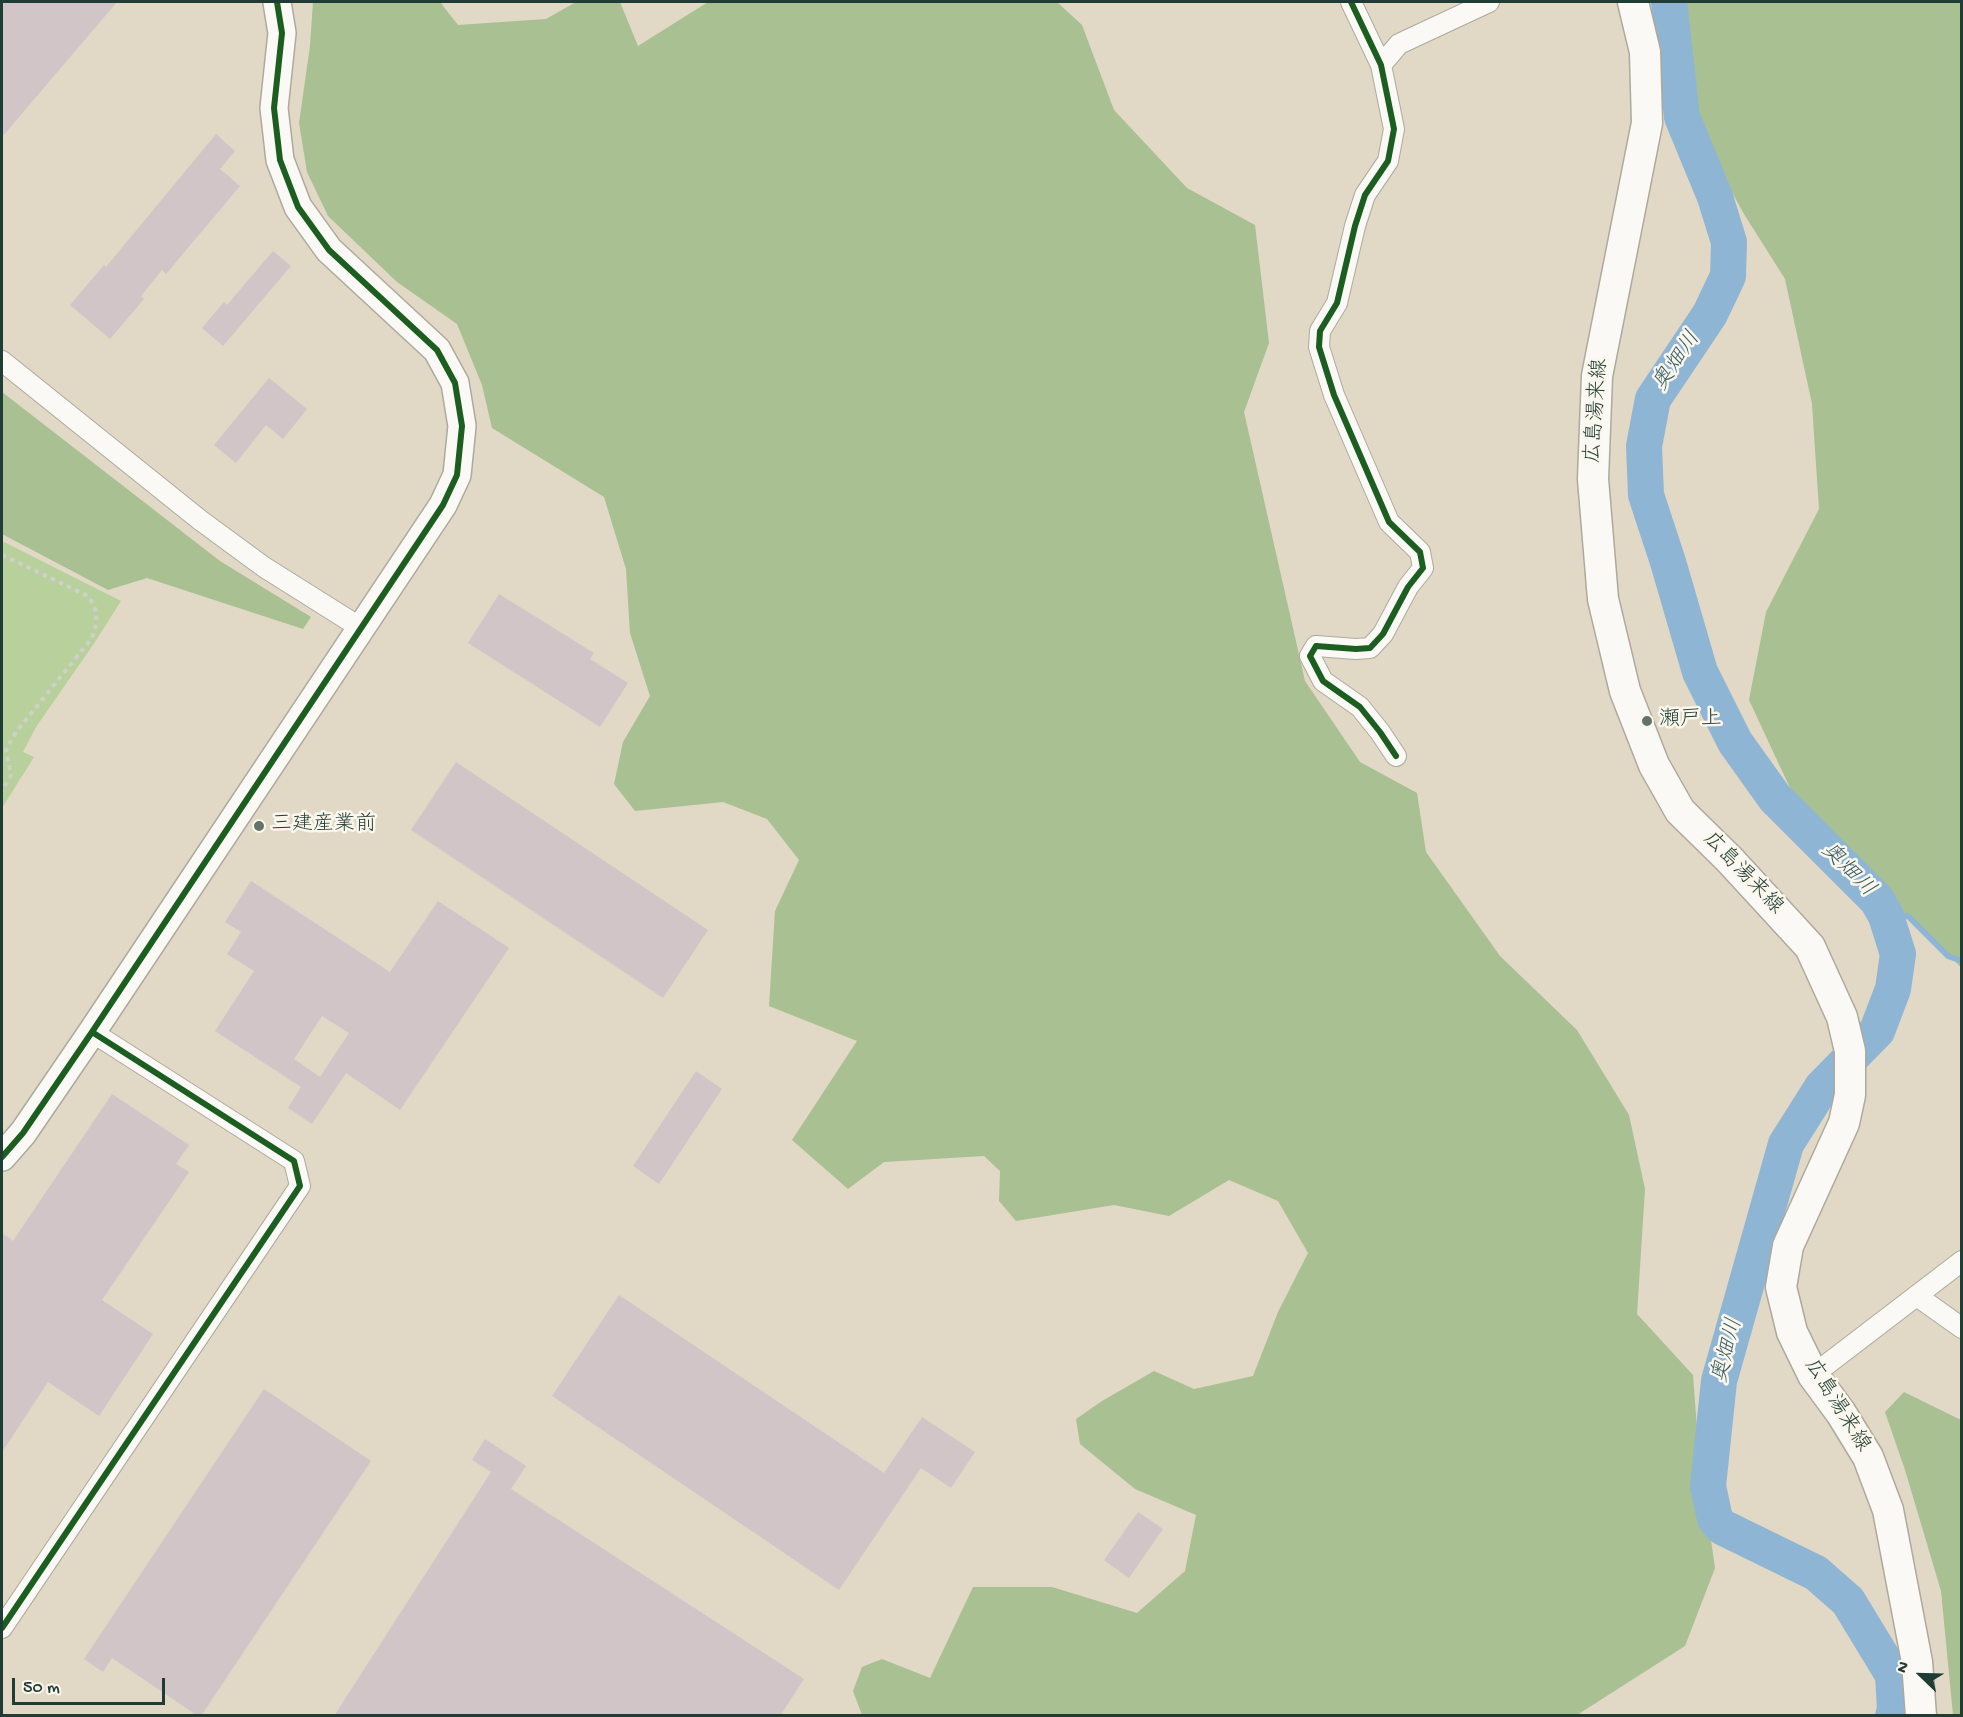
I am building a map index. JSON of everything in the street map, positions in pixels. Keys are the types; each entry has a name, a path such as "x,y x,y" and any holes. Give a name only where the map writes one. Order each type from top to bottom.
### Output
{"main road":[{"name":"広島湯来線","path":"1633,2 1645,52 1647,123 1597,376 1593,479 1603,599 1625,691 1654,765 1674,801 1680,811 1729,859 1810,947 1842,1017 1850,1051 1851,1083 1844,1123 1788,1246 1781,1287 1792,1332 1812,1375 1841,1413 1868,1456 1888,1510 1917,1662 1921,1716"}],"street":[{"path":"2,1157 23,1133 92,1032 443,505 457,475 462,426 454,383 437,350 329,250 298,207 280,160 274,108 282,33 277,2"},
{"path":"1351,2 1381,65 1394,129 1388,161 1365,195 1336,303 1320,331 1319,347 1334,395 1389,522 1420,552 1423,568 1408,587 1383,634 1370,648 1316,646 1310,656 1323,681 1360,707 1396,756"},
{"path":"1381,65 1399,44 1489,2"},
{"path":"2,361 200,520 264,567 361,628"},
{"path":"2,1628 300,1186 294,1161 92,1032"},
{"path":"1812,1375 1962,1262"},
{"path":"1917,1296 1962,1328"}],"path":[{"path":"2,555 88,596 95,606 98,623 92,638 16,732 6,750 11,775 2,790"}],"green space":[{"path":"313,2 440,2 458,25 546,19 576,2 620,2 638,46 708,2 1057,2 1082,25 1114,110 1187,188 1255,225 1269,343 1244,412 1305,681 1360,762 1417,793 1426,852 1500,956 1577,1030 1629,1115 1645,1189 1637,1314 1693,1375 1699,1456 1715,1568 1685,1646 1577,1715 862,1715 853,1691 862,1667 882,1659 930,1678 973,1587 1052,1587 1137,1613 1185,1571 1196,1515 1135,1489 1080,1444 1076,1419 1154,1371 1194,1389 1253,1376 1278,1312 1308,1253 1278,1201 1229,1180 1169,1216 1114,1205 1016,1221 999,1201 1000,1171 984,1156 884,1162 848,1189 792,1140 857,1041 769,1006 775,911 799,860 767,819 723,802 635,811 614,784 623,742 650,696 630,633 626,569 604,497 492,428 482,385 457,324 397,282 328,216 307,172 299,123 310,46"},
{"path":"1673,2 1961,2 1961,967 1844,861 1790,788 1749,700 1766,612 1819,509 1812,404 1785,279 1744,214 1690,117 1681,30"},
{"path":"2,392 220,561 311,617 303,629 147,578 108,590 2,534"},
{"path":"2,541 121,601 36,727 23,752 34,757 2,808"},
{"path":"1904,1392 1961,1420 1961,1715 1953,1715 1941,1591 1885,1412"}],"building":[{"path":"2,2 117,2 2,137"},
{"path":"216,134 235,151 220,169 240,186 166,274 162,270 141,296 144,299 110,339 70,305 104,265 106,267"},
{"path":"273,251 291,266 223,346 202,328 224,302 227,305"},
{"path":"269,378 307,409 283,439 266,425 236,463 214,445"},
{"path":"499,594 594,653 590,659 628,683 600,727 468,643"},
{"path":"456,762 708,930 663,998 411,830"},
{"path":"251,881 390,972 438,901 509,948 400,1110 346,1073 312,1124 288,1108 301,1087 215,1031 254,971 227,954 241,932 225,922","holes":["322,1016 349,1033 320,1077 294,1059"]},
{"path":"696,1071 722,1089 659,1184 633,1166"},
{"path":"112,1094 189,1145 176,1164 189,1172 102,1300 153,1334 99,1416 48,1382 2,1452 2,1233 13,1241"},
{"path":"619,1295 884,1473 922,1417 975,1452 951,1488 921,1468 839,1590 552,1396"},
{"path":"264,1389 371,1461 201,1716 198,1716 112,1658 103,1672 84,1659"},
{"path":"485,1439 526,1466 511,1489 804,1679 780,1716 334,1716 491,1472 472,1460"},
{"path":"1138,1512 1163,1529 1129,1578 1104,1560"}],"waterway":[{"name":"奥畑川","path":"1669,2 1682,117 1715,197 1729,242 1728,276 1710,314 1653,399 1644,446 1646,495 1700,672 1735,742 1775,798 1877,900 1886,916 1898,954 1893,989 1877,1031 1822,1087 1786,1144 1719,1381 1708,1486 1715,1519 1722,1527 1816,1573 1848,1601 1893,1675 1895,1710 1893,1716"},
{"path":"1886,916 1908,916 1948,956 1962,961"}],"cycle path":[{"path":"2,1157 23,1133 92,1032 443,505 457,475 462,426 455,383 437,350 329,250 298,207 280,160 274,108 282,33 277,2"},
{"path":"1351,2 1381,65 1394,129 1388,161 1365,195 1355,226 1337,303 1320,331 1319,347 1334,395 1389,522 1420,552 1423,568 1408,587 1383,634 1370,648 1316,646 1310,656 1323,681 1360,707 1396,756"},
{"path":"2,1628 300,1186 294,1161 92,1032"}],"place":[{"name":"瀬戸上","path":"1647,721"},
{"name":"三建産業前","path":"259,826"}]}
